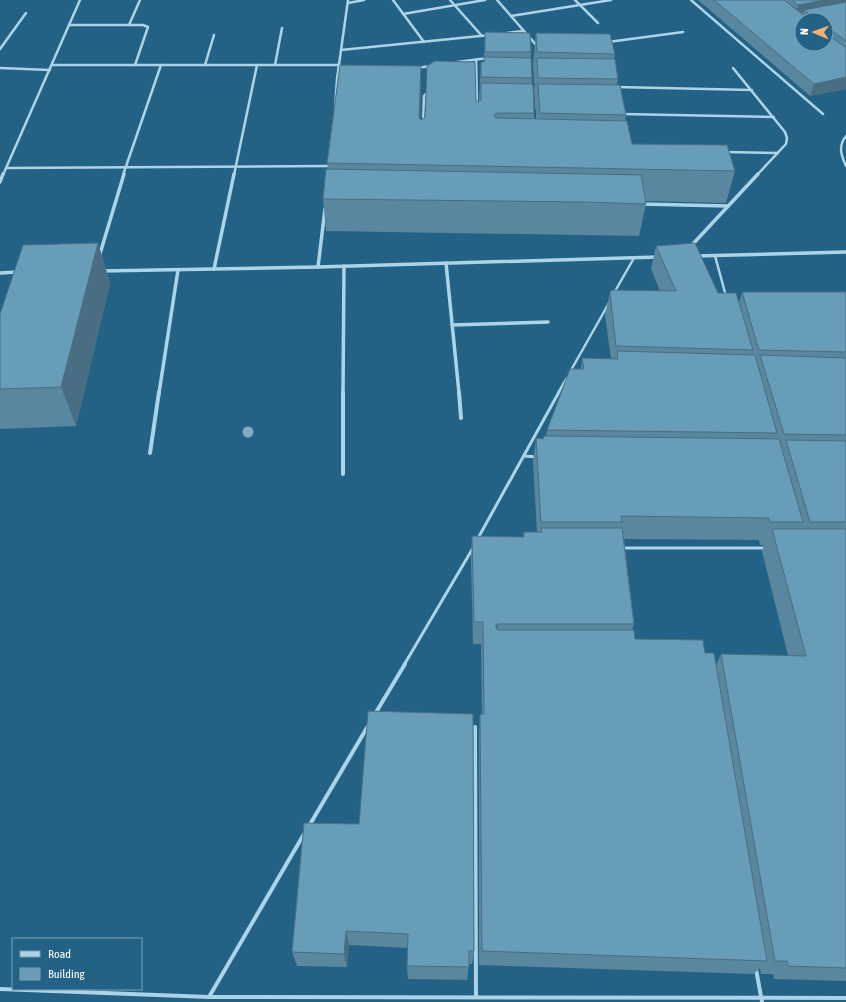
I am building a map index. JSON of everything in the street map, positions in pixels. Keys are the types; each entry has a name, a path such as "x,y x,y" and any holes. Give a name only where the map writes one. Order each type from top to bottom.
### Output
{"street":[{"path":"0,182 80,0"},
{"path":"129,25 140,0"},
{"path":"334,115 337,78 348,1 364,0"},
{"path":"393,0 424,42"},
{"path":"450,0 482,36"},
{"path":"403,14 485,0"},
{"path":"497,0 542,51"},
{"path":"575,0 598,23"},
{"path":"511,16 611,0"},
{"path":"691,0 823,114"},
{"path":"0,49 26,13"},
{"path":"69,25 129,25 148,27 135,65"},
{"path":"275,65 282,28"},
{"path":"503,34 524,31"},
{"path":"603,43 683,32"},
{"path":"341,50 496,34"},
{"path":"205,65 214,35"},
{"path":"453,63 492,58"},
{"path":"476,60 477,110"},
{"path":"52,65 339,65"},
{"path":"97,264 126,167 161,65"},
{"path":"214,269 257,65"},
{"path":"414,68 438,65"},
{"path":"0,68 50,70"},
{"path":"686,251 786,144 787,138 774,117 733,68"},
{"path":"337,78 345,78"},
{"path":"470,86 485,85"},
{"path":"616,94 614,87 752,90"},
{"path":"423,126 424,96 432,89"},
{"path":"622,121 620,114 774,117"},
{"path":"846,136 842,140 840,150 846,166"},
{"path":"723,152 778,153"},
{"path":"329,173 330,159"},
{"path":"6,168 330,166"},
{"path":"634,204 728,206"},
{"path":"318,267 325,206"},
{"path":"688,256 846,252"},
{"path":"95,271 318,267 665,257"},
{"path":"446,263 461,418"},
{"path":"343,474 344,266"},
{"path":"150,453 178,270"},
{"path":"0,273 24,272"},
{"path":"452,325 548,322"}],"lane":[{"path":"715,256 727,301"},
{"path":"373,718 473,548 634,258"},
{"path":"571,371 578,371"},
{"path":"524,456 540,457"},
{"path":"473,548 481,548"},
{"path":"615,548 772,548"},
{"path":"209,996 369,724"},
{"path":"475,727 476,997"},
{"path":"756,967 762,1000"},
{"path":"0,988 12,988"},
{"path":"52,990 209,996 460,1000 476,997 762,1000 846,998"}],"building":[{"path":"714,0 784,0 800,12 794,12 794,52 834,52 834,39 846,48 846,77 814,84"},
{"path":"792,0 825,0 798,5"},
{"path":"846,2 846,41 834,32 834,12 807,12 804,10"},
{"path":"485,32 530,33 531,52 485,52"},
{"path":"536,33 610,34 615,54 537,52"},
{"path":"484,57 531,58 532,78 481,77 481,62 484,62"},
{"path":"537,58 615,59 618,79 538,78"},
{"path":"435,61 475,62 477,102 481,100 481,83 533,84 534,113 497,113 494,115 496,118 627,121 632,144 727,145 735,171 327,163 340,65 421,66 419,117 421,120 425,117 427,66"},
{"path":"538,84 620,85 626,115 540,113"},
{"path":"326,169 641,175 646,204 323,199"},
{"path":"98,243 61,387 0,389 0,314 23,245"},
{"path":"695,243 718,293 736,293 753,350 616,346 611,290 676,291 656,246"},
{"path":"742,292 846,292 846,352 759,350"},
{"path":"617,351 755,355 777,433 547,430 570,369 584,369 582,358 618,359"},
{"path":"760,355 846,358 846,435 784,434"},
{"path":"544,436 779,439 803,522 770,522 769,518 621,516 622,522 541,522 536,438 543,439"},
{"path":"786,440 846,441 846,522 810,522"},
{"path":"541,528 622,528 634,624 498,624 496,625 496,628 498,630 634,630 635,639 703,640 705,653 714,653 767,961 482,951 480,714 484,714 483,622 474,622 472,536 524,537 524,532 542,532"},
{"path":"772,529 846,529 846,968 788,966 787,961 775,961 721,654 806,656"},
{"path":"368,711 473,714 474,951 469,951 469,967 407,966 408,934 346,931 344,954 292,952 304,823 359,824"}]}
